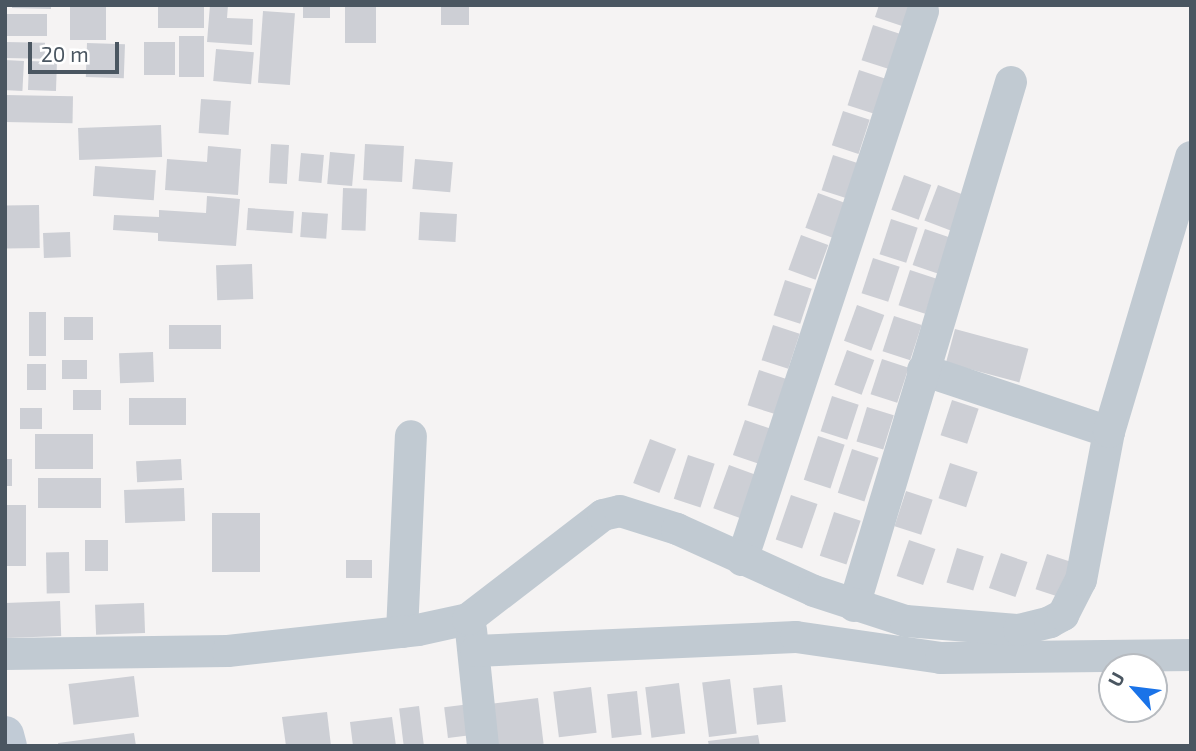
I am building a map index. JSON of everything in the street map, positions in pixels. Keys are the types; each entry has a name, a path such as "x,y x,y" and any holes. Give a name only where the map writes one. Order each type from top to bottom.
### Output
{"main road":[{"path":"5,734 8,746"}],"street":[{"path":"742,560 923,11"},
{"path":"854,606 1011,82"},
{"path":"5,654 228,651 402,632 468,619 524,572 611,513 636,514 854,606 906,621 1019,630 1063,615 1081,580 1109,432 1140,315 1191,157"},
{"path":"923,370 1109,432"},
{"path":"402,632 411,436"},
{"path":"468,619 476,651 483,746"},
{"path":"476,651 796,637 941,658 1191,655"}],"building":[{"path":"12,5 51,5 51,9 12,8"},
{"path":"70,5 106,5 106,40 70,40"},
{"path":"158,5 204,5 204,28 158,28"},
{"path":"210,5 228,5 227,18 253,19 252,45 207,42"},
{"path":"303,5 330,5 330,18 303,18"},
{"path":"345,5 376,5 376,43 345,43"},
{"path":"441,5 469,5 469,25 441,25"},
{"path":"879,5 909,5 902,26 875,17"},
{"path":"263,11 295,13 290,85 258,83"},
{"path":"5,14 47,14 47,36 5,36"},
{"path":"873,25 900,34 888,69 862,60"},
{"path":"179,36 204,36 204,77 179,77"},
{"path":"5,42 45,43 45,59 5,58"},
{"path":"144,42 175,42 175,75 144,75"},
{"path":"87,43 125,44 124,78 86,77"},
{"path":"216,49 254,52 251,84 213,81"},
{"path":"5,60 24,61 22,91 5,90"},
{"path":"29,61 57,62 56,91 28,90"},
{"path":"859,70 886,79 874,114 848,105"},
{"path":"5,95 73,96 73,123 5,122"},
{"path":"201,99 231,101 229,135 199,133"},
{"path":"843,111 870,120 859,154 832,145"},
{"path":"161,125 162,157 79,160 78,128"},
{"path":"271,144 289,145 287,184 269,183"},
{"path":"365,144 404,146 402,182 363,180"},
{"path":"208,146 241,149 238,195 165,190 167,159 207,162"},
{"path":"330,152 355,154 352,186 327,184"},
{"path":"301,153 324,155 321,183 299,181"},
{"path":"833,155 860,164 848,199 822,190"},
{"path":"415,159 453,162 450,192 412,189"},
{"path":"95,166 156,170 154,200 93,196"},
{"path":"904,175 931,185 919,220 891,210"},
{"path":"938,185 964,195 951,231 924,220"},
{"path":"343,188 367,189 366,231 342,230"},
{"path":"818,193 845,203 833,238 805,228"},
{"path":"207,196 240,199 236,246 158,241 158,233 113,230 114,215 159,217 159,210 206,213"},
{"path":"39,205 40,248 6,249 5,206"},
{"path":"248,208 294,211 292,233 246,230"},
{"path":"302,212 328,214 326,239 300,237"},
{"path":"420,212 457,214 455,242 419,240"},
{"path":"891,219 918,228 906,263 880,254"},
{"path":"925,229 951,238 939,274 913,265"},
{"path":"70,232 71,257 44,258 43,233"},
{"path":"801,235 828,245 816,280 788,270"},
{"path":"873,258 900,267 888,302 862,293"},
{"path":"252,264 253,299 217,300 216,265"},
{"path":"910,270 937,279 925,314 899,305"},
{"path":"785,280 812,289 800,324 774,315"},
{"path":"857,305 884,315 871,351 844,341"},
{"path":"29,312 46,312 46,356 29,356"},
{"path":"894,316 922,325 910,360 883,351"},
{"path":"64,317 93,317 93,340 64,340"},
{"path":"169,325 221,325 221,349 169,349"},
{"path":"773,325 800,334 788,369 762,360"},
{"path":"955,329 1028,349 1019,382 946,363"},
{"path":"847,350 874,360 862,395 834,385"},
{"path":"153,352 154,382 120,383 119,353"},
{"path":"882,359 909,368 897,403 871,394"},
{"path":"62,360 87,360 87,379 62,379"},
{"path":"27,364 46,364 46,390 27,390"},
{"path":"759,370 786,379 774,414 748,405"},
{"path":"73,390 101,390 101,410 73,410"},
{"path":"832,396 859,405 847,440 821,431"},
{"path":"129,398 186,398 186,425 129,425"},
{"path":"952,400 979,409 967,444 941,435"},
{"path":"867,407 894,415 883,450 856,441"},
{"path":"20,408 42,408 42,429 20,429"},
{"path":"745,420 771,429 759,464 733,455"},
{"path":"35,434 93,434 93,469 35,469"},
{"path":"818,436 845,445 830,488 804,480"},
{"path":"650,439 676,449 659,493 633,483"},
{"path":"852,449 879,458 864,501 838,493"},
{"path":"688,455 715,464 700,507 674,499"},
{"path":"5,459 12,459 12,486 5,486"},
{"path":"181,459 182,480 137,482 136,461"},
{"path":"950,463 978,472 966,507 939,498"},
{"path":"729,465 756,475 741,518 713,508"},
{"path":"38,478 101,478 101,508 38,508"},
{"path":"184,488 185,521 125,523 124,490"},
{"path":"906,491 933,500 921,535 895,526"},
{"path":"791,495 817,504 802,549 776,539"},
{"path":"5,505 26,505 26,566 5,566"},
{"path":"834,512 861,521 846,564 820,556"},
{"path":"212,513 260,513 260,572 212,572"},
{"path":"85,540 108,540 108,571 85,571"},
{"path":"909,540 935,549 923,585 897,576"},
{"path":"957,548 984,556 973,591 946,582"},
{"path":"46,552 69,552 70,593 47,593"},
{"path":"1001,553 1027,562 1015,597 989,588"},
{"path":"1047,554 1075,563 1063,598 1036,589"},
{"path":"346,560 372,560 372,578 346,578"},
{"path":"60,601 61,636 6,638 5,603"},
{"path":"144,603 145,633 96,635 95,605"},
{"path":"134,676 139,717 73,725 68,684"},
{"path":"730,679 737,734 709,737 702,682"},
{"path":"679,683 685,734 651,738 645,687"},
{"path":"782,685 786,722 757,725 753,688"},
{"path":"591,687 597,733 559,737 553,692"},
{"path":"637,691 642,735 612,738 607,694"},
{"path":"538,698 544,744 497,746 491,704"},
{"path":"470,704 474,735 448,738 444,707"},
{"path":"419,706 424,745 404,746 399,708"},
{"path":"327,712 331,746 286,746 282,717"},
{"path":"392,717 396,746 353,746 350,722"},
{"path":"134,733 136,746 59,746 58,743"},
{"path":"758,735 760,746 709,746 708,741"}]}
